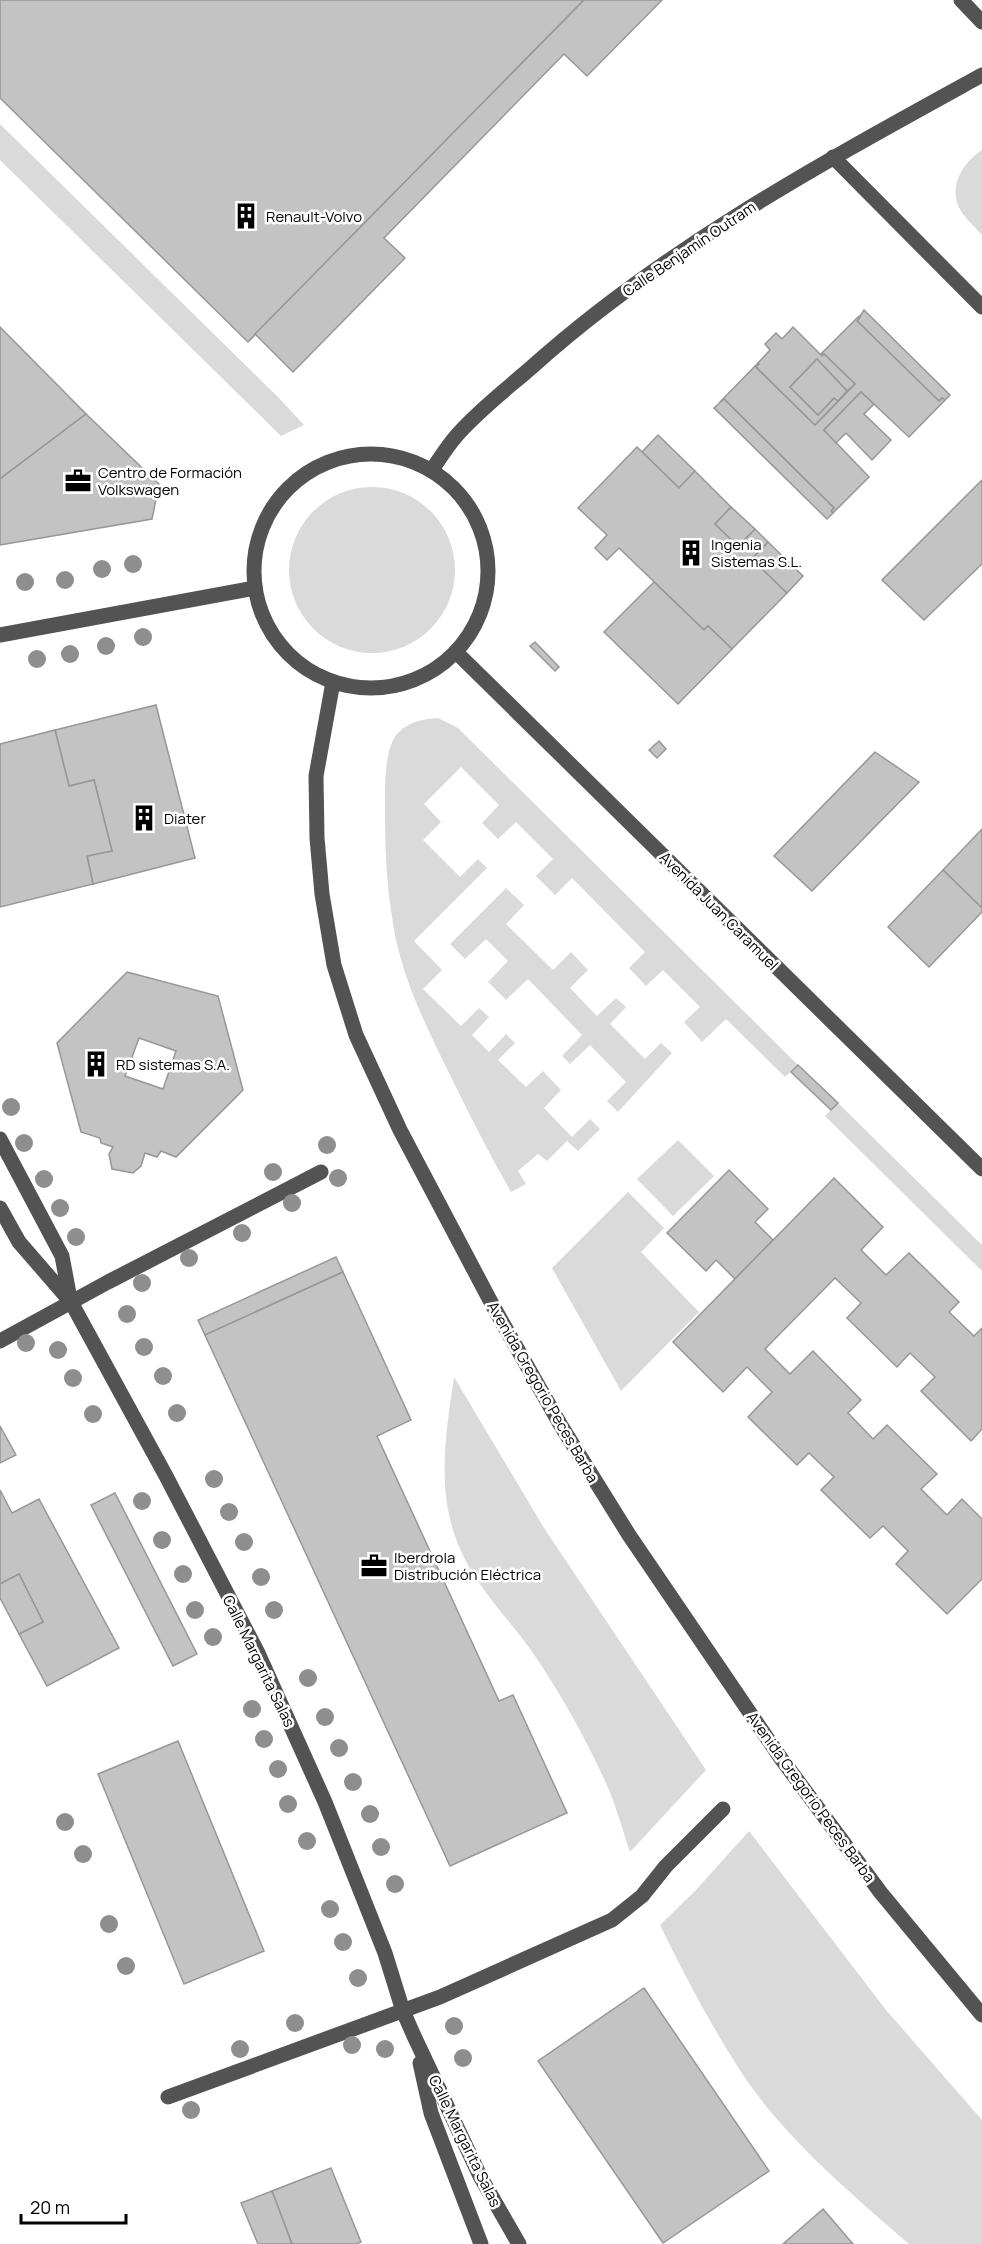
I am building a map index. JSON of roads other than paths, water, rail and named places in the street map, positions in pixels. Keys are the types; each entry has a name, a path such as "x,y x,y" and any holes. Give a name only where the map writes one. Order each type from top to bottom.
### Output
{"street":[{"path":"961,0 982,22"},
{"name":"Calle Benjamín Outram","path":"432,470 458,434 557,345 618,297 681,252 833,158 982,75"},
{"path":"833,158 982,307"},
{"path":"376,453 405,459 432,470 459,493 465,502 478,522 488,555 487,591 476,624 456,652 440,667 421,678 399,685 377,688 355,687 333,682 310,671 290,655 274,636 262,613 255,588 254,558 261,530 275,504 294,482 310,471 319,465 346,456 376,453"},
{"path":"0,635 255,588"},
{"name":"Avenida Juan Caramuel","path":"456,652 982,1169"},
{"name":"Avenida Gregorio Peces Barba","path":"333,682 316,776 317,838 322,894 334,965 356,1035 400,1130 493,1306 549,1404 635,1544 787,1766 881,1893 982,2015"},
{"name":"Calle Margarita Salas","path":"0,1139 62,1256 71,1302"},
{"path":"0,1341 321,1172"},
{"name":"Calle Margarita Salas","path":"0,1208 19,1242 71,1302 166,1476 258,1653 325,1802 385,1953 403,2011 414,2036 480,2176 519,2244"},
{"path":"168,2097 440,1997 612,1920 642,1896 666,1866 723,1809"},
{"name":"Calle Margarita Salas","path":"414,2036 430,2113 481,2244"}],"place":[{"name":"Renault-Volvo","path":"246,216"},
{"name":"Centro de Formación Volkswagen","path":"78,481"},
{"name":"Ingenia Sistemas S.L.","path":"691,553"},
{"name":"Diater","path":"144,818"},
{"name":"RD sistemas S.A.","path":"96,1064"},
{"name":"Iberdrola Distribución Eléctrica","path":"374,1566"}]}
